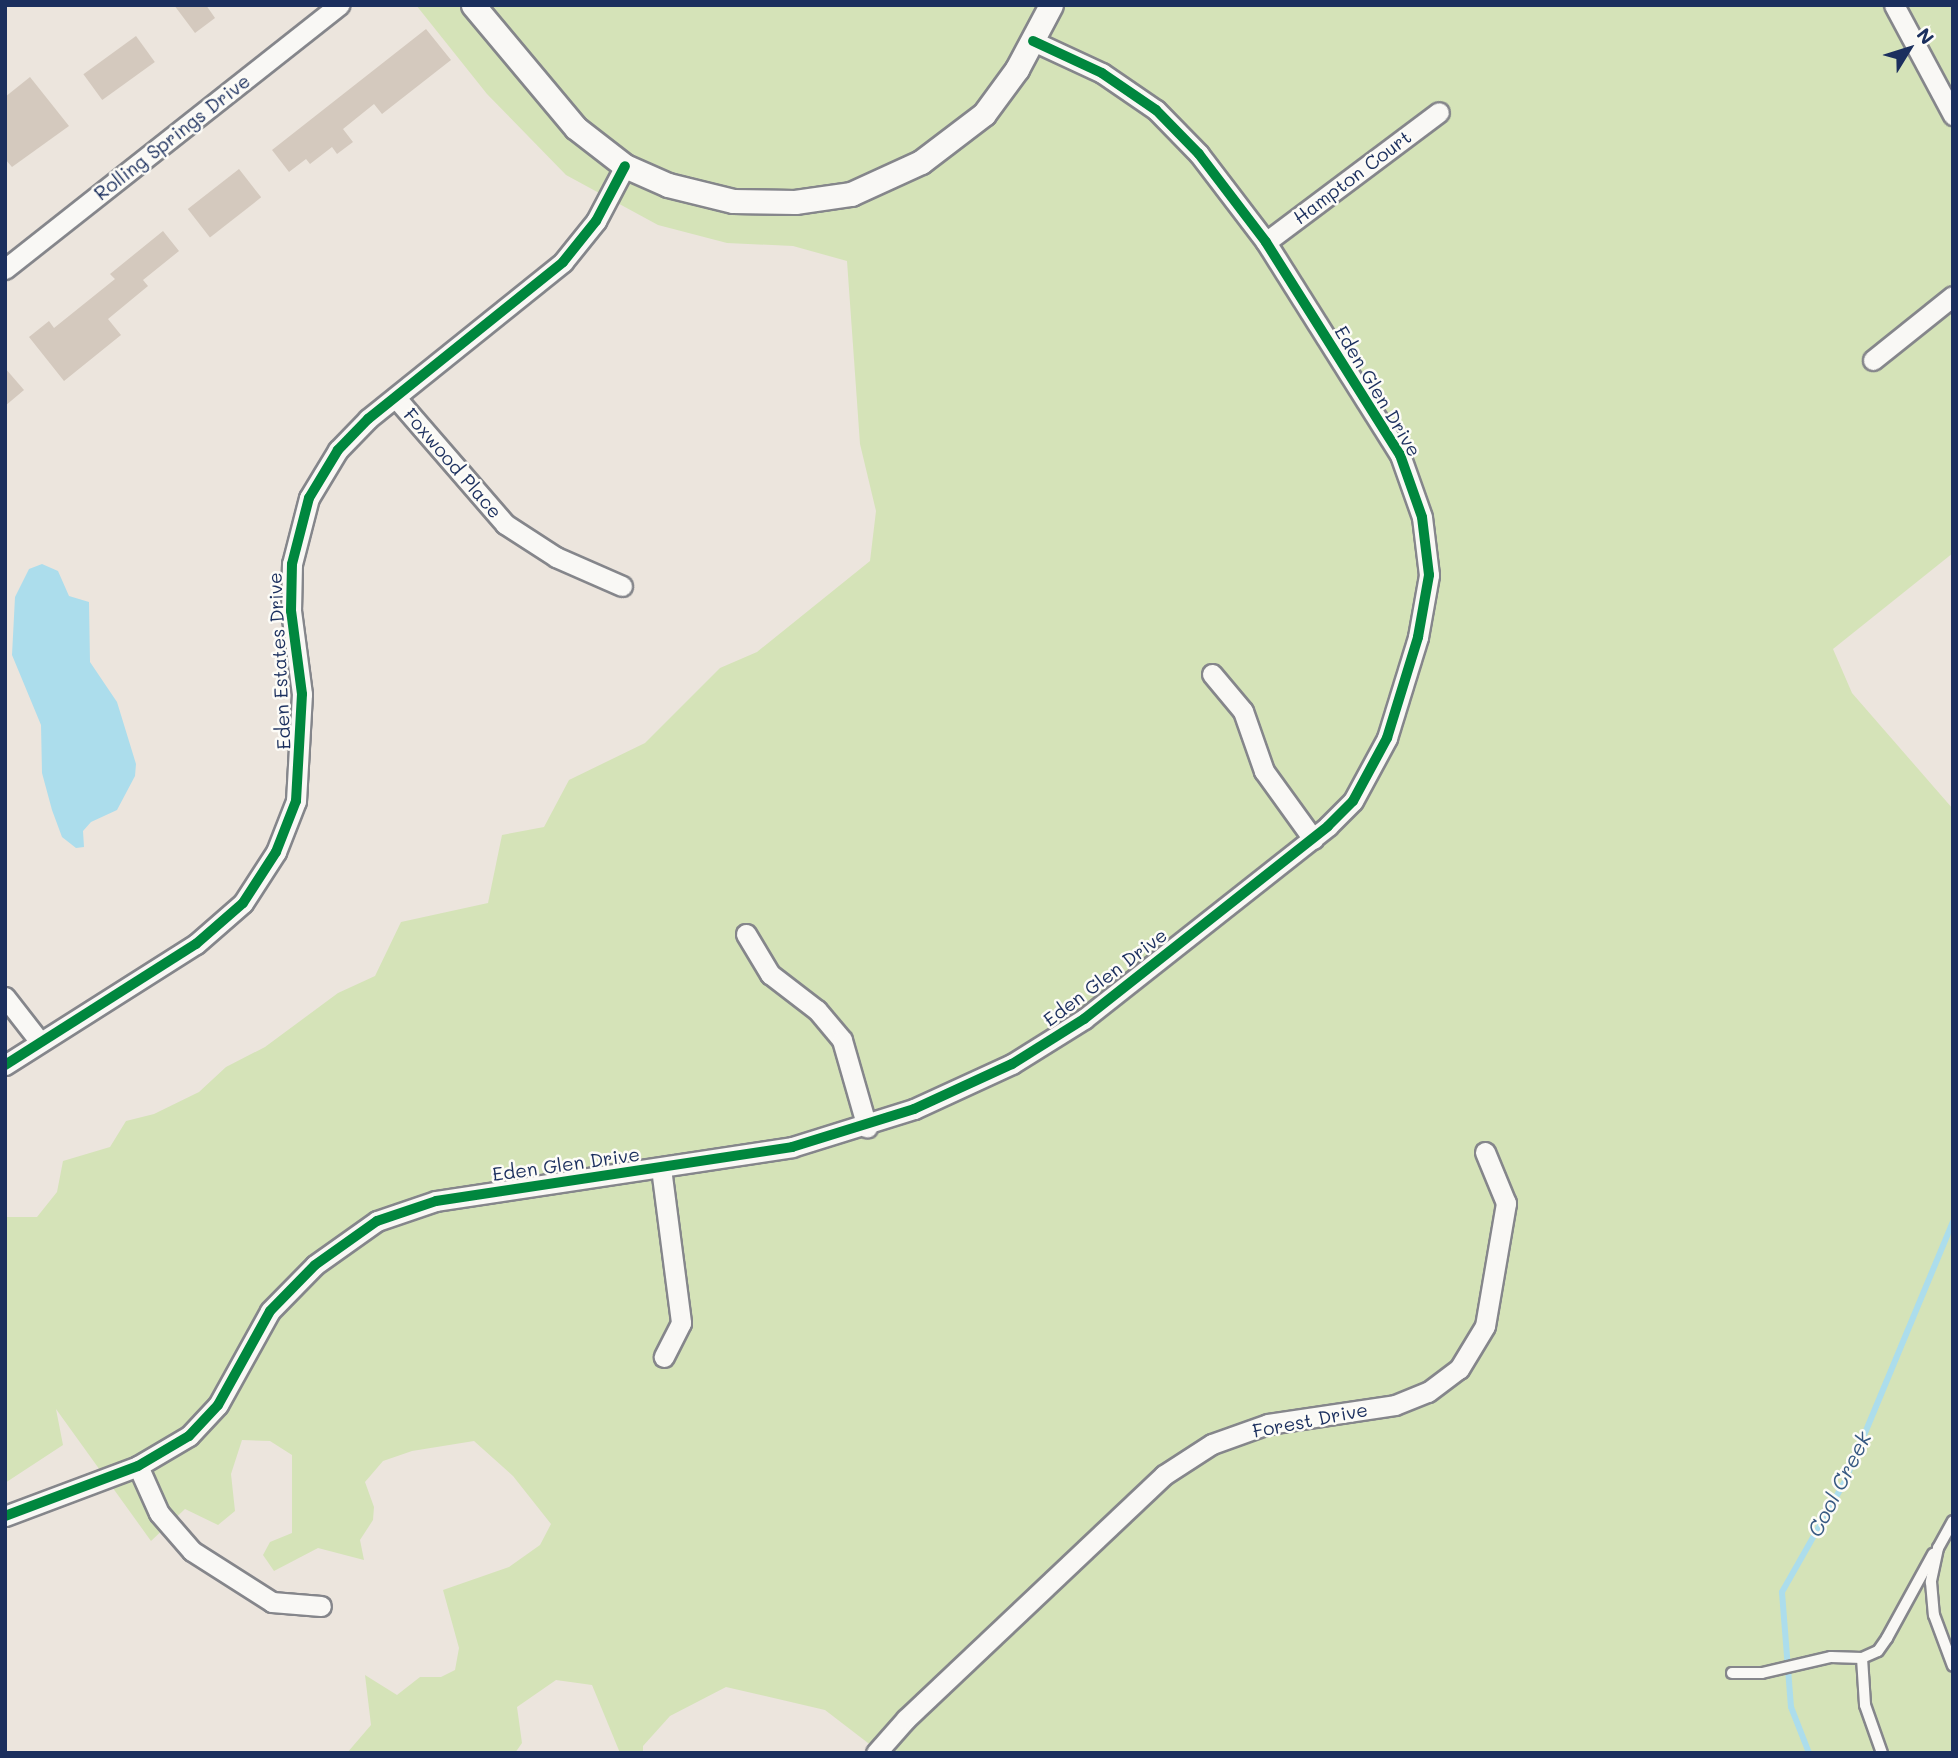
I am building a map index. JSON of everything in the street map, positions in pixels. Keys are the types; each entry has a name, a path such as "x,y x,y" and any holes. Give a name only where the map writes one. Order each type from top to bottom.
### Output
{"street":[{"name":"Rolling Springs Drive","path":"5,270 339,5"},
{"path":"473,5 527,75 576,128 625,166 668,185 733,201 795,202 851,194 921,162 984,114 1033,41 1051,5"},
{"path":"1894,5 1953,115"},
{"name":"Eden Glen Drive","path":"5,1516 138,1466 189,1436 218,1405 270,1311 315,1265 377,1221 436,1201 792,1147 867,1127 1012,1064 1084,1019 1312,839 1353,801 1387,738 1418,637 1429,575 1422,517 1400,455 1266,242 1199,154 1156,110 1102,73 1033,41"},
{"name":"Hampton Court","path":"1266,242 1439,112"},
{"name":"Eden Estates Drive","path":"5,1065 195,944 243,903 276,852 296,801 301,756 302,694 290,611 292,564 309,498 338,450 396,398 563,262 596,221 625,166"},
{"path":"1873,360 1953,296"},
{"name":"Foxwood Place","path":"396,398 505,524 556,557 622,586"},
{"path":"1212,674 1243,711 1264,771 1312,839"},
{"path":"746,934 770,974 817,1010 842,1040 867,1127"},
{"path":"5,997 40,1042"},
{"name":"Forest Drive","path":"876,1753 906,1719 1164,1475 1212,1444 1257,1428 1395,1405 1428,1392 1459,1369 1485,1326 1506,1203 1485,1152"},
{"name":"Eden Glen Drive","path":"661,1168 681,1323 664,1357"},
{"path":"138,1466 159,1513 192,1551 272,1602 321,1606"}],"lane":[{"path":"1732,1673 1762,1673 1831,1657 1862,1658 1878,1651 1953,1521"},
{"path":"1939,1547 1930,1583 1932,1605 1953,1666"},
{"path":"1862,1658 1865,1705 1882,1753"}],"green space":[{"path":"416,5 1953,5 1953,553 1833,649 1852,693 1953,809 1953,1753 881,1753 825,1710 726,1687 670,1716 643,1746 643,1753 620,1753 592,1685 556,1680 517,1707 522,1743 515,1753 347,1753 371,1725 365,1675 397,1695 420,1677 441,1677 455,1670 459,1648 443,1590 509,1567 540,1545 551,1524 513,1476 474,1441 412,1451 383,1461 365,1482 374,1507 373,1520 360,1540 364,1560 318,1548 274,1571 263,1555 270,1542 292,1533 292,1455 270,1441 242,1440 231,1474 235,1511 218,1525 185,1509 151,1541 56,1409 63,1445 5,1483 5,1217 37,1217 57,1192 63,1161 110,1147 126,1121 154,1114 199,1092 226,1067 265,1047 338,993 375,976 401,922 488,903 502,835 544,827 569,780 645,743 720,668 757,652 870,561 876,511 860,444 847,261 793,246 727,243 658,225 566,175 487,94"}],"water":[{"path":"42,564 58,571 69,596 89,602 90,662 117,702 136,764 135,776 117,810 91,822 83,831 84,847 76,848 62,837 42,773 41,725 12,655 15,597 29,569"}],"building":[{"path":"174,5 206,5 215,18 195,33"},
{"path":"426,29 451,60 382,114 374,104 343,129 353,142 337,154 332,147 310,164 306,159 289,172 272,150"},
{"path":"136,36 155,62 102,100 83,74"},
{"path":"30,77 69,126 12,167 5,159 5,97"},
{"path":"239,169 261,197 210,237 188,209"},
{"path":"163,231 179,251 143,280 148,286 108,319 121,335 64,381 29,337 49,321 54,328 115,279 110,274"},
{"path":"5,368 24,390 5,406"}],"waterway":[{"name":"Cool Creek","path":"1809,1753 1791,1707 1782,1592 1845,1481 1953,1222"}],"cycle path":[{"path":"5,1516 138,1466 189,1436 218,1405 270,1311 315,1265 377,1221 436,1201 792,1147 914,1109 1012,1064 1084,1019 1328,826 1353,801 1387,738 1418,637 1429,575 1422,517 1400,455 1266,242 1199,154 1156,110 1102,73 1033,41"},
{"path":"5,1065 196,944 243,903 276,852 296,801 302,694 291,611 292,564 309,498 338,450 368,419 563,262 596,221 625,166"}]}
